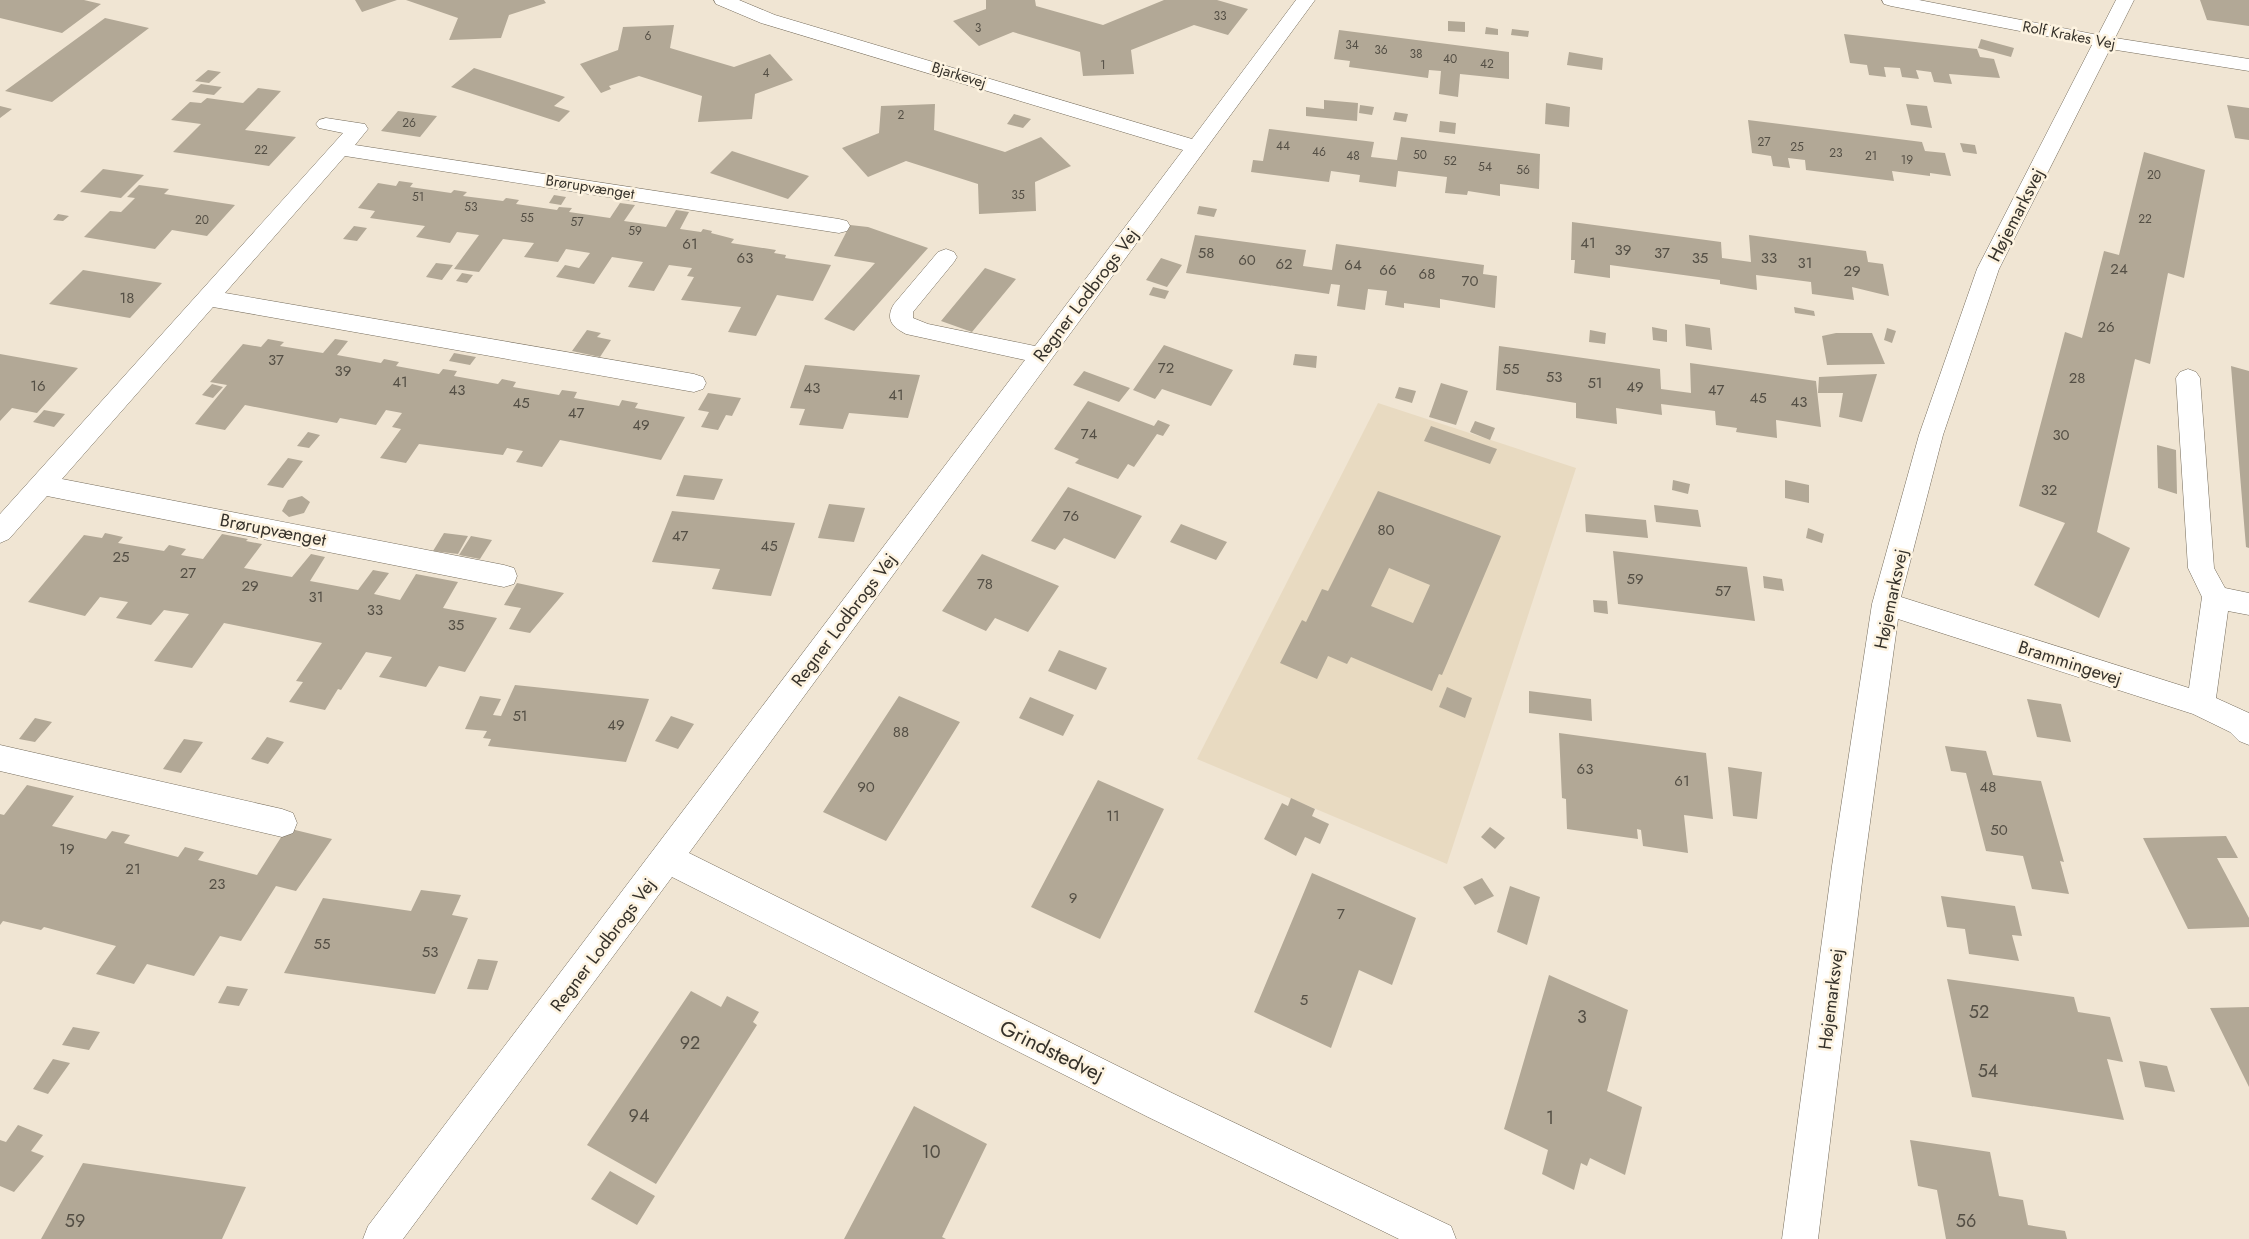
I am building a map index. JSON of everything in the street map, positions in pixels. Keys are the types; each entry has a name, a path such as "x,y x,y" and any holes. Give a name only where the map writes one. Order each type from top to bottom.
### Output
{"street":[{"name":"Bjarkevej","path":"723,0 768,19 1196,147"},
{"name":"Regner Lodbrogs Vej","path":"381,1239 1306,0"},
{"name":"Rolf Krakes Vej","path":"1891,0 2104,42 2249,65"},
{"name":"Højemarksvej","path":"1800,1239 1848,866 1886,604 1931,435 1988,269 2125,0"},
{"path":"0,532 358,129 326,124"},
{"name":"Brørupvænget","path":"340,149 839,226"},
{"path":"946,257 902,310 901,321 910,327 926,332 1009,347 1041,356"},
{"path":"208,298 694,383"},
{"path":"2188,378 2200,568 2216,597 2201,704"},
{"name":"Brørupvænget","path":"42,485 504,576"},
{"path":"2216,597 2249,604"},
{"name":"Brammingevej","path":"1886,604 2201,704 2240,723 2249,732"},
{"path":"0,758 282,823"},
{"name":"Grindstedvej","path":"667,858 1151,1100 1438,1239"}],"shaded area":[{"path":"1378,403 1576,468 1447,864 1197,759"}],"building":[{"path":"0,0 84,0 101,4 62,33 0,18"},
{"path":"355,0 397,0 362,12"},
{"path":"406,0 544,0 546,3 509,15 501,38 449,40 458,18"},
{"path":"986,0 1035,0 1036,6 1103,25 1164,0 1217,0 1248,9 1228,35 1194,25 1131,50 1134,74 1083,76 1080,52 1013,32 979,46 953,21 986,9"},
{"path":"2200,0 2249,0 2249,26 2207,20"},
{"path":"105,18 149,28 52,102 5,91"},
{"path":"1448,21 1465,22 1465,32 1448,31"},
{"path":"674,25 670,48 734,67 770,54 793,80 755,94 752,119 698,122 702,96 639,76 609,86 611,89 601,93 580,64 618,50 623,27"},
{"path":"1486,27 1498,29 1498,35 1485,34"},
{"path":"1512,29 1529,31 1528,37 1511,35"},
{"path":"1339,30 1509,52 1509,79 1460,74 1458,97 1439,94 1441,71 1429,70 1428,78 1349,67 1350,61 1334,59"},
{"path":"1844,34 1977,49 1980,57 1994,59 2000,78 1949,74 1952,84 1934,82 1931,72 1916,70 1919,79 1902,77 1900,68 1884,67 1886,77 1869,75 1867,65 1850,63"},
{"path":"1981,39 2014,48 2011,57 1978,48"},
{"path":"1569,52 1603,58 1602,70 1567,65"},
{"path":"474,68 565,97 554,106 570,111 559,122 451,87"},
{"path":"208,70 221,72 209,83 195,81"},
{"path":"201,84 222,87 214,95 192,92"},
{"path":"258,88 281,91 245,130 296,137 269,166 173,152 201,124 171,120 190,102 201,103 207,98 243,103"},
{"path":"1324,100 1358,103 1357,121 1306,116 1306,107 1324,109"},
{"path":"1546,103 1570,107 1569,127 1545,124"},
{"path":"935,104 934,130 1005,152 1041,137 1071,166 1035,182 1036,211 979,214 978,184 906,161 868,177 842,148 879,133 881,106"},
{"path":"1906,104 1927,106 1932,128 1911,125"},
{"path":"1360,105 1374,107 1372,115 1359,113"},
{"path":"2227,105 2249,108 2249,140 2235,138"},
{"path":"0,106 12,109 0,118"},
{"path":"398,111 437,116 420,137 381,131"},
{"path":"1395,112 1408,114 1406,122 1393,120"},
{"path":"1014,114 1031,119 1023,128 1007,124"},
{"path":"1748,120 1922,142 1925,151 1945,153 1951,176 1930,173 1930,176 1892,171 1894,181 1806,170 1805,160 1788,158 1790,168 1773,166 1771,156 1752,153"},
{"path":"1440,121 1456,123 1455,134 1439,132"},
{"path":"1269,129 1374,142 1371,157 1397,160 1401,137 1540,154 1539,189 1500,184 1500,196 1468,191 1467,195 1445,193 1447,177 1398,171 1396,187 1359,182 1360,175 1331,171 1329,182 1251,172 1253,160 1263,161"},
{"path":"1960,143 1975,145 1977,154 1963,152"},
{"path":"732,151 809,176 788,199 710,173"},
{"path":"2144,152 2205,170 2184,278 2168,273 2150,364 2135,359 2097,532 2130,548 2099,618 2034,585 2065,523 2019,506 2065,332 2082,338 2104,251 2119,255"},
{"path":"103,169 144,175 121,198 80,192"},
{"path":"399,181 413,183 410,187 451,193 454,190 467,192 463,196 503,201 506,198 519,200 516,204 557,210 559,207 572,208 569,212 610,218 620,203 635,205 624,221 666,227 676,210 689,212 680,229 701,232 703,229 712,231 711,233 734,239 731,243 776,250 774,253 786,255 785,258 831,265 813,301 777,295 756,336 728,332 741,307 681,300 694,277 687,276 692,268 669,265 654,291 628,287 643,262 612,257 594,284 556,277 565,265 579,268 590,253 566,249 558,262 524,257 534,243 503,239 479,272 454,269 479,235 457,232 450,243 416,237 425,226 370,218 375,211 358,208 378,183 396,186"},
{"path":"139,185 169,189 164,194 235,205 207,236 172,230 155,249 84,237 110,211 121,212 135,198 127,197"},
{"path":"554,195 566,197 561,205 549,203"},
{"path":"1199,206 1217,209 1214,217 1197,214"},
{"path":"58,214 69,216 63,221 53,220"},
{"path":"1572,222 1721,242 1722,258 1751,262 1749,235 1866,251 1868,262 1883,264 1889,296 1852,287 1854,300 1812,294 1811,282 1756,275 1757,290 1720,284 1720,280 1610,265 1610,278 1574,273 1575,260 1571,260"},
{"path":"850,225 868,227 928,248 854,331 824,319 875,263 834,256"},
{"path":"354,226 367,228 357,241 343,239"},
{"path":"1195,235 1306,250 1303,266 1332,270 1336,244 1484,265 1483,274 1497,276 1495,308 1440,299 1440,308 1404,303 1404,308 1385,305 1387,291 1368,289 1365,310 1337,306 1340,285 1331,284 1329,294 1186,273"},
{"path":"1161,258 1182,265 1167,287 1146,280"},
{"path":"436,263 453,265 442,280 426,277"},
{"path":"985,268 1016,279 972,332 941,321"},
{"path":"83,270 162,283 130,318 49,304"},
{"path":"462,273 473,275 467,283 456,281"},
{"path":"1153,287 1169,291 1165,299 1149,295"},
{"path":"1794,307 1814,311 1815,316 1795,313"},
{"path":"1685,324 1710,328 1712,350 1686,346"},
{"path":"1652,327 1667,330 1667,342 1653,340"},
{"path":"1887,328 1896,331 1892,343 1884,340"},
{"path":"587,330 601,333 597,337 611,340 600,357 572,351"},
{"path":"1590,330 1606,333 1605,344 1589,342"},
{"path":"1836,333 1872,333 1885,364 1827,365 1822,336"},
{"path":"268,339 284,342 280,346 323,353 335,339 348,341 337,355 381,363 384,359 399,362 396,366 439,374 443,369 457,371 454,376 498,384 502,379 516,382 513,387 559,395 562,390 577,392 574,398 619,406 622,400 638,403 635,408 685,417 661,460 560,440 542,467 516,462 523,451 507,448 503,455 419,444 406,463 380,458 401,429 392,427 402,413 386,410 376,425 340,418 337,423 245,405 225,430 195,424 227,385 210,382 243,344 261,347"},
{"path":"1164,345 1233,370 1211,406 1162,389 1155,399 1133,390"},
{"path":"1499,346 1660,369 1661,389 1691,393 1690,363 1816,381 1821,427 1776,420 1777,438 1736,432 1737,428 1716,425 1715,411 1661,404 1662,415 1616,408 1617,424 1576,418 1576,403 1496,390"},
{"path":"454,353 476,357 470,365 449,361"},
{"path":"0,354 78,368 37,413 12,408 0,421"},
{"path":"1295,354 1317,356 1316,368 1293,365"},
{"path":"805,365 920,375 908,418 849,413 843,429 799,425 805,409 790,408"},
{"path":"2231,366 2249,371 2249,548 2246,547"},
{"path":"1084,371 1130,388 1119,402 1073,385"},
{"path":"1877,374 1862,422 1839,417 1843,393 1818,393 1819,377"},
{"path":"1441,383 1468,391 1456,425 1429,417"},
{"path":"212,384 223,387 213,398 202,395"},
{"path":"1399,387 1416,391 1412,403 1395,398"},
{"path":"708,393 741,398 732,416 726,415 718,430 701,427 709,412 698,410"},
{"path":"1088,401 1154,426 1158,420 1170,425 1163,436 1157,434 1134,467 1128,464 1118,479 1075,463 1079,459 1054,449"},
{"path":"44,410 65,414 54,427 33,422"},
{"path":"1475,421 1495,428 1490,440 1470,432"},
{"path":"1431,426 1497,449 1490,464 1424,441"},
{"path":"308,432 320,435 309,448 297,446"},
{"path":"2157,445 2176,450 2177,494 2158,488"},
{"path":"288,458 303,461 283,488 267,485"},
{"path":"684,475 723,479 714,500 676,496"},
{"path":"1673,480 1690,484 1688,494 1672,490"},
{"path":"1785,480 1809,485 1809,503 1785,498"},
{"path":"1068,487 1142,516 1115,559 1064,538 1055,550 1031,541"},
{"path":"1378,491 1501,536 1442,675 1439,674 1432,691 1351,657 1347,664 1328,656 1317,679 1280,663 1302,620 1306,622 1322,589 1328,591","holes":["1389,568 1430,585 1413,623 1371,606"]},
{"path":"302,496 310,502 304,513 289,517 282,511 288,500"},
{"path":"829,504 865,508 854,542 818,538"},
{"path":"1654,505 1698,510 1701,527 1656,522"},
{"path":"672,511 795,523 771,596 712,589 720,569 652,562"},
{"path":"1585,514 1646,520 1648,538 1586,532"},
{"path":"1181,524 1227,542 1216,560 1170,542"},
{"path":"1808,528 1824,534 1822,543 1806,538"},
{"path":"105,533 123,537 118,543 164,551 169,545 186,549 181,555 203,559 222,534 248,539 246,541 262,544 244,568 292,577 311,554 325,557 310,581 358,590 373,570 389,573 374,594 400,600 416,574 458,582 443,608 497,618 465,672 439,666 426,687 379,677 392,657 366,652 341,690 338,689 325,710 289,702 303,682 296,681 322,643 224,623 192,668 154,661 189,614 164,610 151,625 116,618 128,602 100,597 85,616 28,602 84,535 102,538"},
{"path":"444,533 468,536 458,554 433,551"},
{"path":"471,536 492,540 480,559 459,555"},
{"path":"1613,551 1747,567 1755,621 1618,604"},
{"path":"982,554 1059,586 1028,632 995,618 986,631 942,611"},
{"path":"1763,576 1782,579 1784,591 1764,588"},
{"path":"517,583 564,593 530,633 509,629 521,608 504,605"},
{"path":"1593,600 1607,601 1608,614 1594,612"},
{"path":"1059,650 1107,668 1096,690 1048,671"},
{"path":"515,685 649,699 626,762 488,746 491,739 483,738 487,731 465,729 480,696 501,699 493,715 501,716"},
{"path":"1447,687 1472,698 1465,718 1439,707"},
{"path":"1529,691 1591,699 1592,721 1529,713"},
{"path":"899,696 960,722 886,841 823,812"},
{"path":"1030,697 1074,715 1063,736 1019,718"},
{"path":"2027,699 2061,704 2071,742 2037,737"},
{"path":"671,716 694,724 678,749 655,741"},
{"path":"35,718 52,722 35,742 19,739"},
{"path":"1559,733 1706,753 1713,819 1684,815 1688,853 1643,846 1641,830 1637,829 1638,839 1567,829 1566,799 1562,798"},
{"path":"267,737 284,742 268,764 251,759"},
{"path":"184,739 203,742 181,773 163,769"},
{"path":"1945,746 1986,751 1993,775 2041,781 2064,862 2060,861 2069,894 2032,889 2023,856 1986,851 1966,773 1951,771"},
{"path":"1728,767 1762,772 1757,819 1733,816"},
{"path":"1098,780 1164,809 1100,939 1031,907"},
{"path":"27,785 74,796 52,826 106,839 112,831 130,835 124,843 178,857 185,847 204,852 198,860 257,875 287,828 332,839 296,891 276,886 241,941 220,936 194,976 147,964 134,984 96,974 116,946 44,927 41,930 3,921 0,925 0,814 4,815"},
{"path":"1291,798 1315,809 1312,816 1329,824 1320,844 1305,837 1296,856 1264,839 1282,803 1288,806"},
{"path":"1490,827 1505,838 1495,849 1481,837"},
{"path":"2226,836 2238,858 2217,858 2249,918 2249,927 2188,929 2143,838"},
{"path":"1312,873 1416,918 1392,985 1359,970 1331,1048 1254,1012"},
{"path":"1482,878 1494,896 1475,905 1463,887"},
{"path":"1510,886 1540,897 1527,945 1497,932"},
{"path":"421,890 461,895 452,915 468,918 435,994 284,973 323,898 411,911"},
{"path":"1941,896 2015,906 2022,936 2012,935 2019,961 1969,954 1965,929 1947,927"},
{"path":"478,959 498,961 488,990 467,989"},
{"path":"1549,975 1628,1010 1607,1091 1642,1107 1625,1175 1590,1158 1587,1166 1581,1163 1574,1190 1542,1174 1548,1150 1504,1129"},
{"path":"1947,979 2074,997 2078,1012 2110,1017 2123,1062 2107,1059 2124,1120 1972,1097"},
{"path":"227,986 248,989 239,1006 218,1003"},
{"path":"691,991 721,1007 727,996 759,1012 753,1022 757,1025 656,1184 587,1145"},
{"path":"2249,1007 2249,1087 2210,1008"},
{"path":"73,1027 100,1032 89,1050 62,1045"},
{"path":"53,1059 70,1063 48,1094 33,1089"},
{"path":"2139,1061 2167,1066 2175,1092 2145,1087"},
{"path":"914,1106 987,1144 942,1237 946,1239 844,1239"},
{"path":"18,1125 43,1135 31,1151 44,1156 14,1192 0,1186 0,1140 6,1142"},
{"path":"1910,1140 1990,1152 1999,1196 2023,1200 2028,1225 2065,1231 2067,1239 1946,1239 1937,1190 1918,1186"},
{"path":"83,1163 246,1187 222,1239 41,1239"},
{"path":"610,1171 655,1196 637,1225 591,1199"}]}
